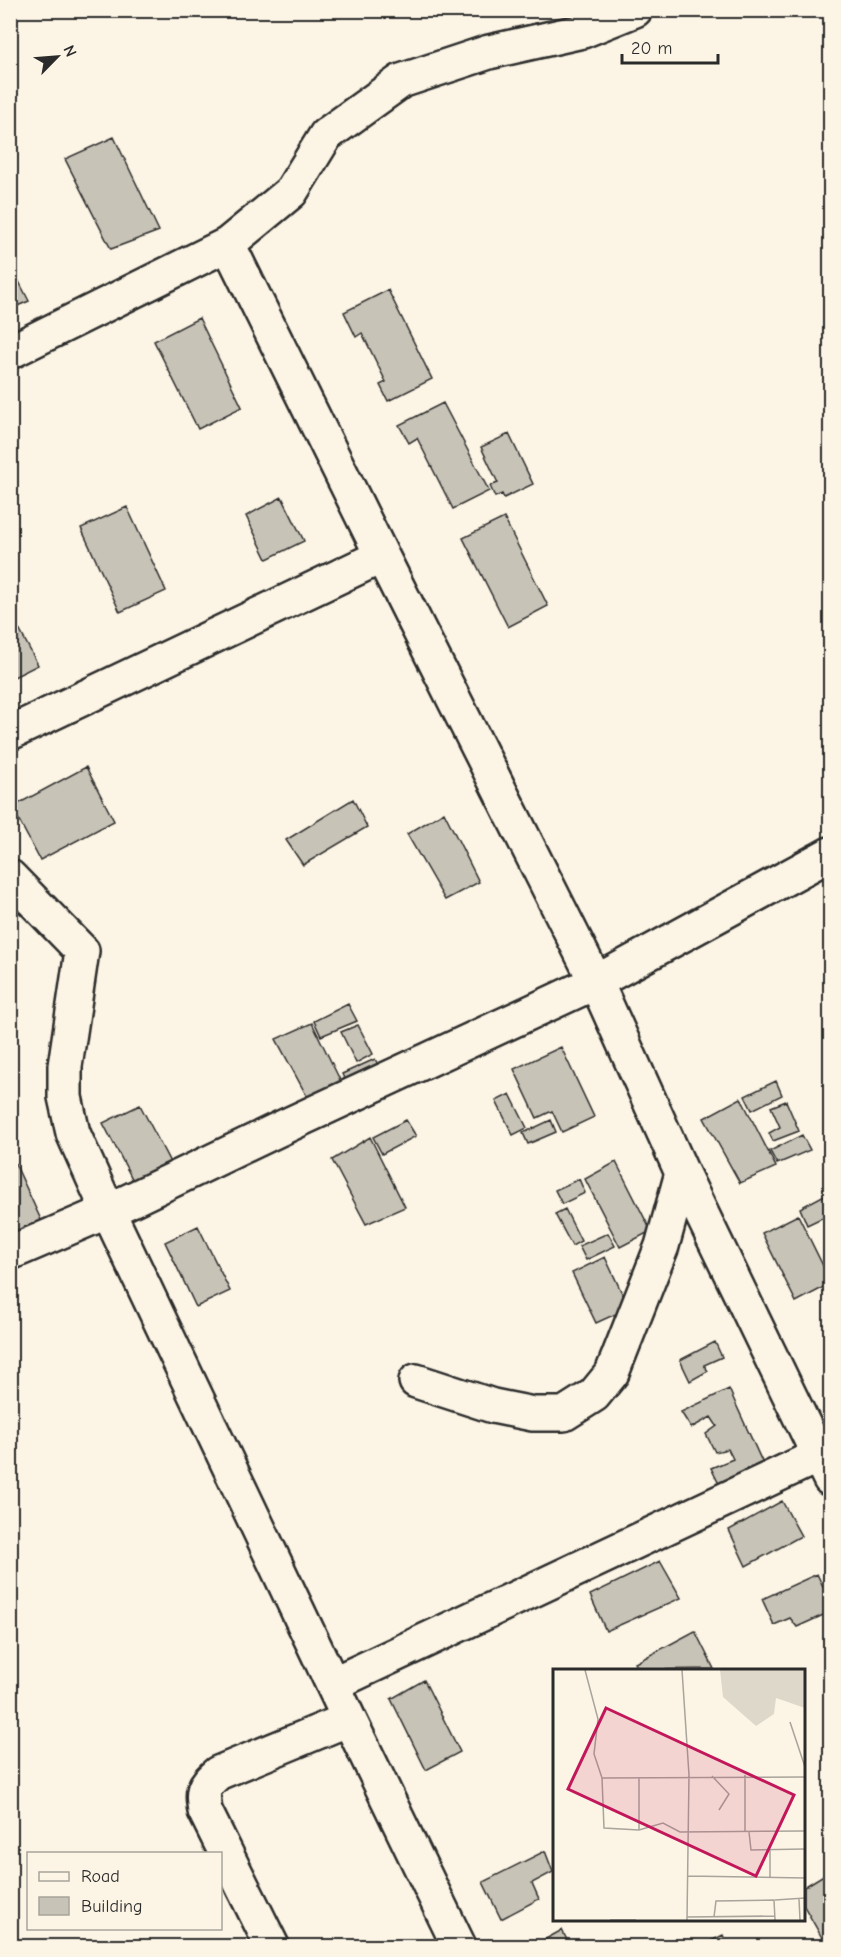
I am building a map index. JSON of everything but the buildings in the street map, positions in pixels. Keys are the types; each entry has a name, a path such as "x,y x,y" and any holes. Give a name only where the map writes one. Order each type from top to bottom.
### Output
{"street":[{"path":"10,352 228,244 291,192 326,135 402,81 489,52 584,31 635,10"},
{"path":"228,244 596,982 682,1173 825,1467 333,1684"},
{"path":"10,733 382,556"},
{"path":"10,1254 108,1211 596,982 831,854"},
{"path":"10,878 82,951 65,1066 65,1097 73,1132 108,1211 459,1947"},
{"path":"417,1381 493,1406 532,1414 564,1414 594,1395 612,1373 658,1257 682,1173"},
{"path":"272,1947 205,1810 203,1797 206,1784 218,1773 349,1719"}]}
